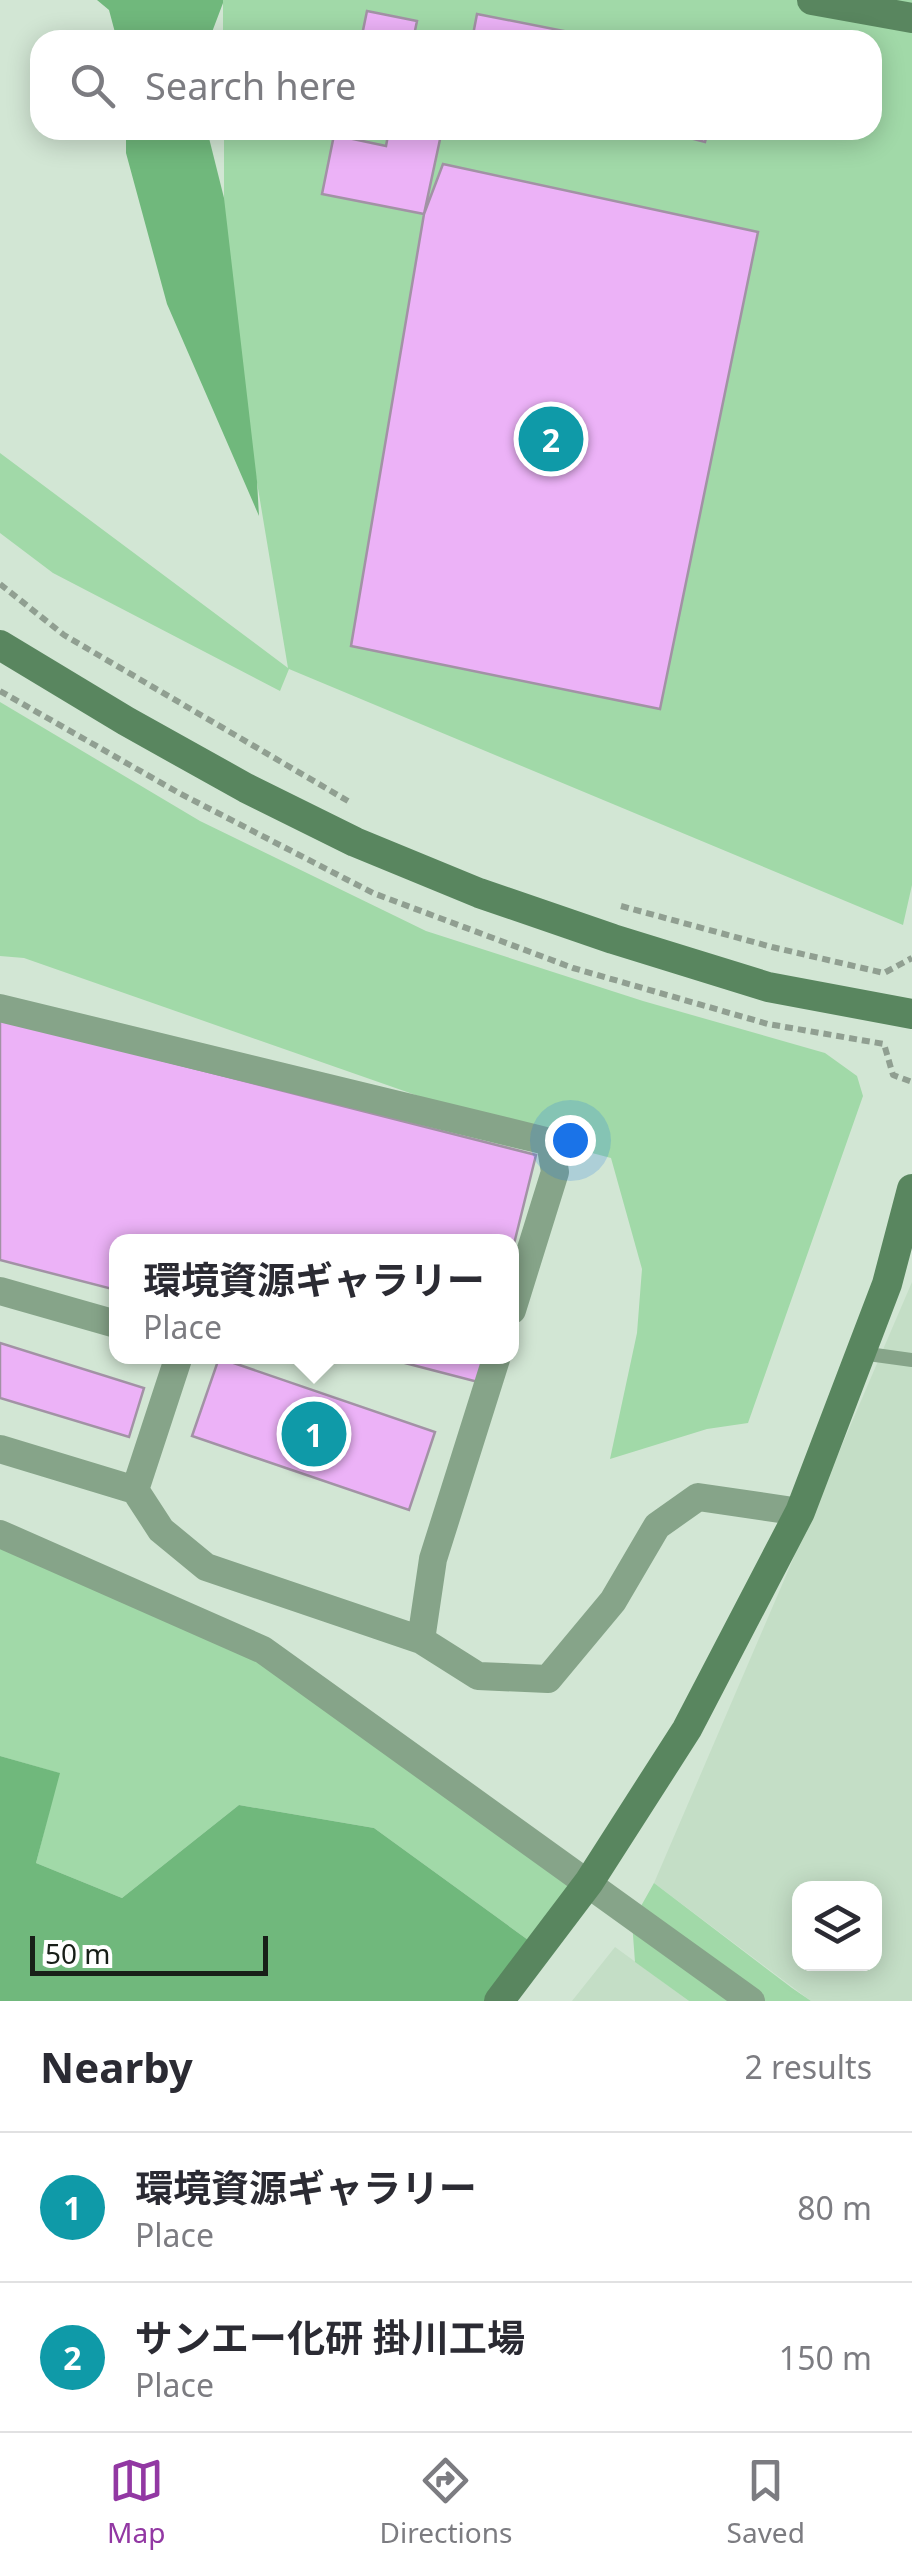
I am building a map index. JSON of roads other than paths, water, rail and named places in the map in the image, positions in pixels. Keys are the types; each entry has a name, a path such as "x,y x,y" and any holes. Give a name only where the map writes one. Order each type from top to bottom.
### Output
{"street":[{"path":"812,0 912,18"},
{"path":"0,645 246,788 356,842 479,893 768,986 912,1014"},
{"path":"0,1008 550,1142 555,1172 519,1288"},
{"path":"499,2001 589,1882 687,1729 800,1512 887,1284 912,1189"},
{"path":"0,1291 109,1322"},
{"path":"135,1490 176,1364"},
{"path":"421,1640 433,1559 494,1364"},
{"path":"0,1449 135,1490 160,1530 206,1568 421,1640 478,1676 548,1679 613,1600 657,1526 698,1497 800,1512"},
{"path":"0,1534 263,1650 752,2001"}],"lane":[{"path":"860,1352 912,1360"}],"place":[{"name":"サンエー化研 掛川工場","path":"551,439"},
{"name":"環境資源ギャラリー","path":"314,1434"}]}
